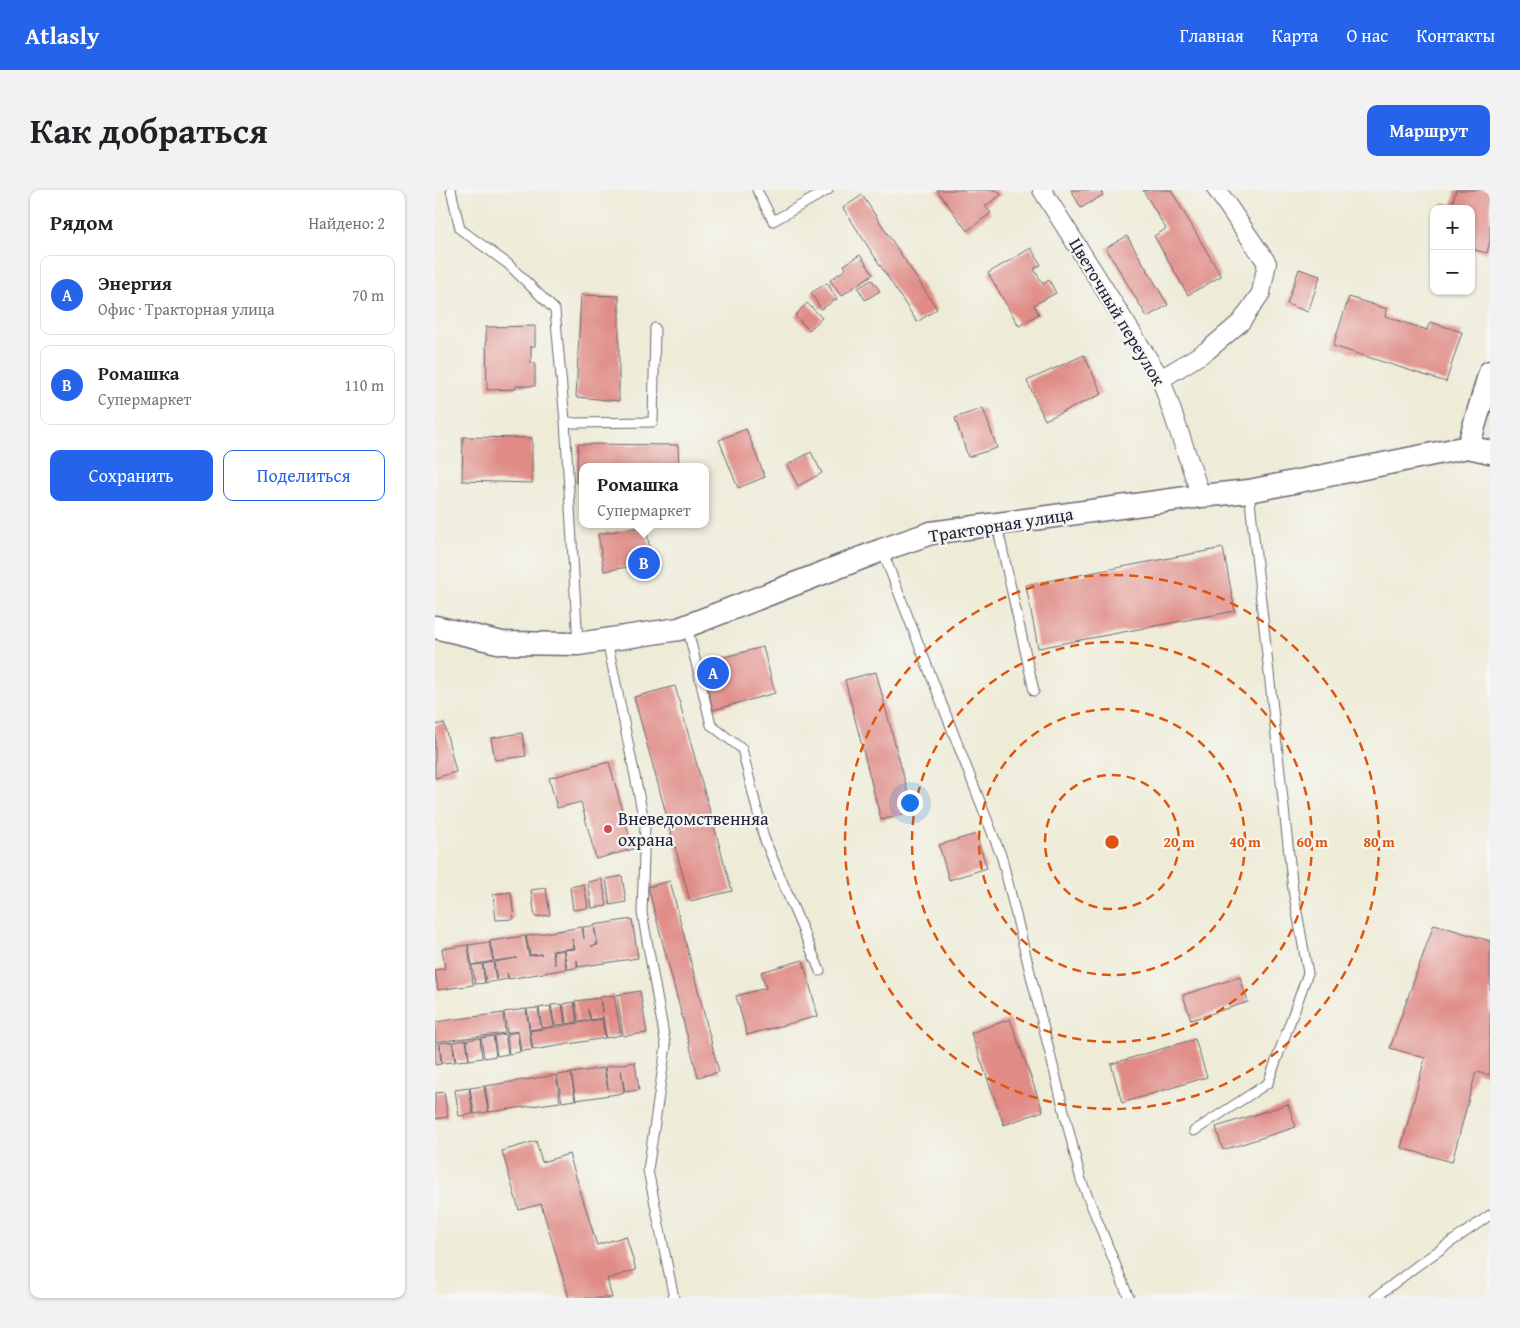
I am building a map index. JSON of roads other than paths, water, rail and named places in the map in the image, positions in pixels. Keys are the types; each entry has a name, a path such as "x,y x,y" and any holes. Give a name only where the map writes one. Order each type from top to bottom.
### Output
{"street":[{"name":"Цветочный переулок","path":"1042,190 1161,380 1201,496"},
{"path":"1161,380 1208,350 1241,322 1261,293 1267,263 1217,190"},
{"path":"1468,447 1490,372"},
{"name":"Тракторная улица","path":"435,627 502,643 578,644 679,629 882,550 931,533 1249,491 1468,447 1490,452"}],"lane":[{"path":"451,190 460,229 508,264 555,310 565,421 578,644"},
{"path":"757,190 773,221 828,190"},
{"path":"565,421 653,422 655,328"},
{"path":"1194,1131 1268,1083 1307,973 1293,890 1249,491"},
{"path":"997,524 1035,691"},
{"path":"882,550 1002,858 1081,1180 1129,1298"},
{"path":"687,626 711,725 742,749 764,838 819,971"},
{"path":"607,640 645,825 642,913 666,1046 647,1170 674,1298"},
{"path":"1375,1298 1418,1265 1490,1215"}],"place":[{"name":"Ромашка","path":"644,563"},
{"name":"Энергия","path":"713,673"},
{"name":"Вневедомственняа охрана","path":"608,829"}]}
